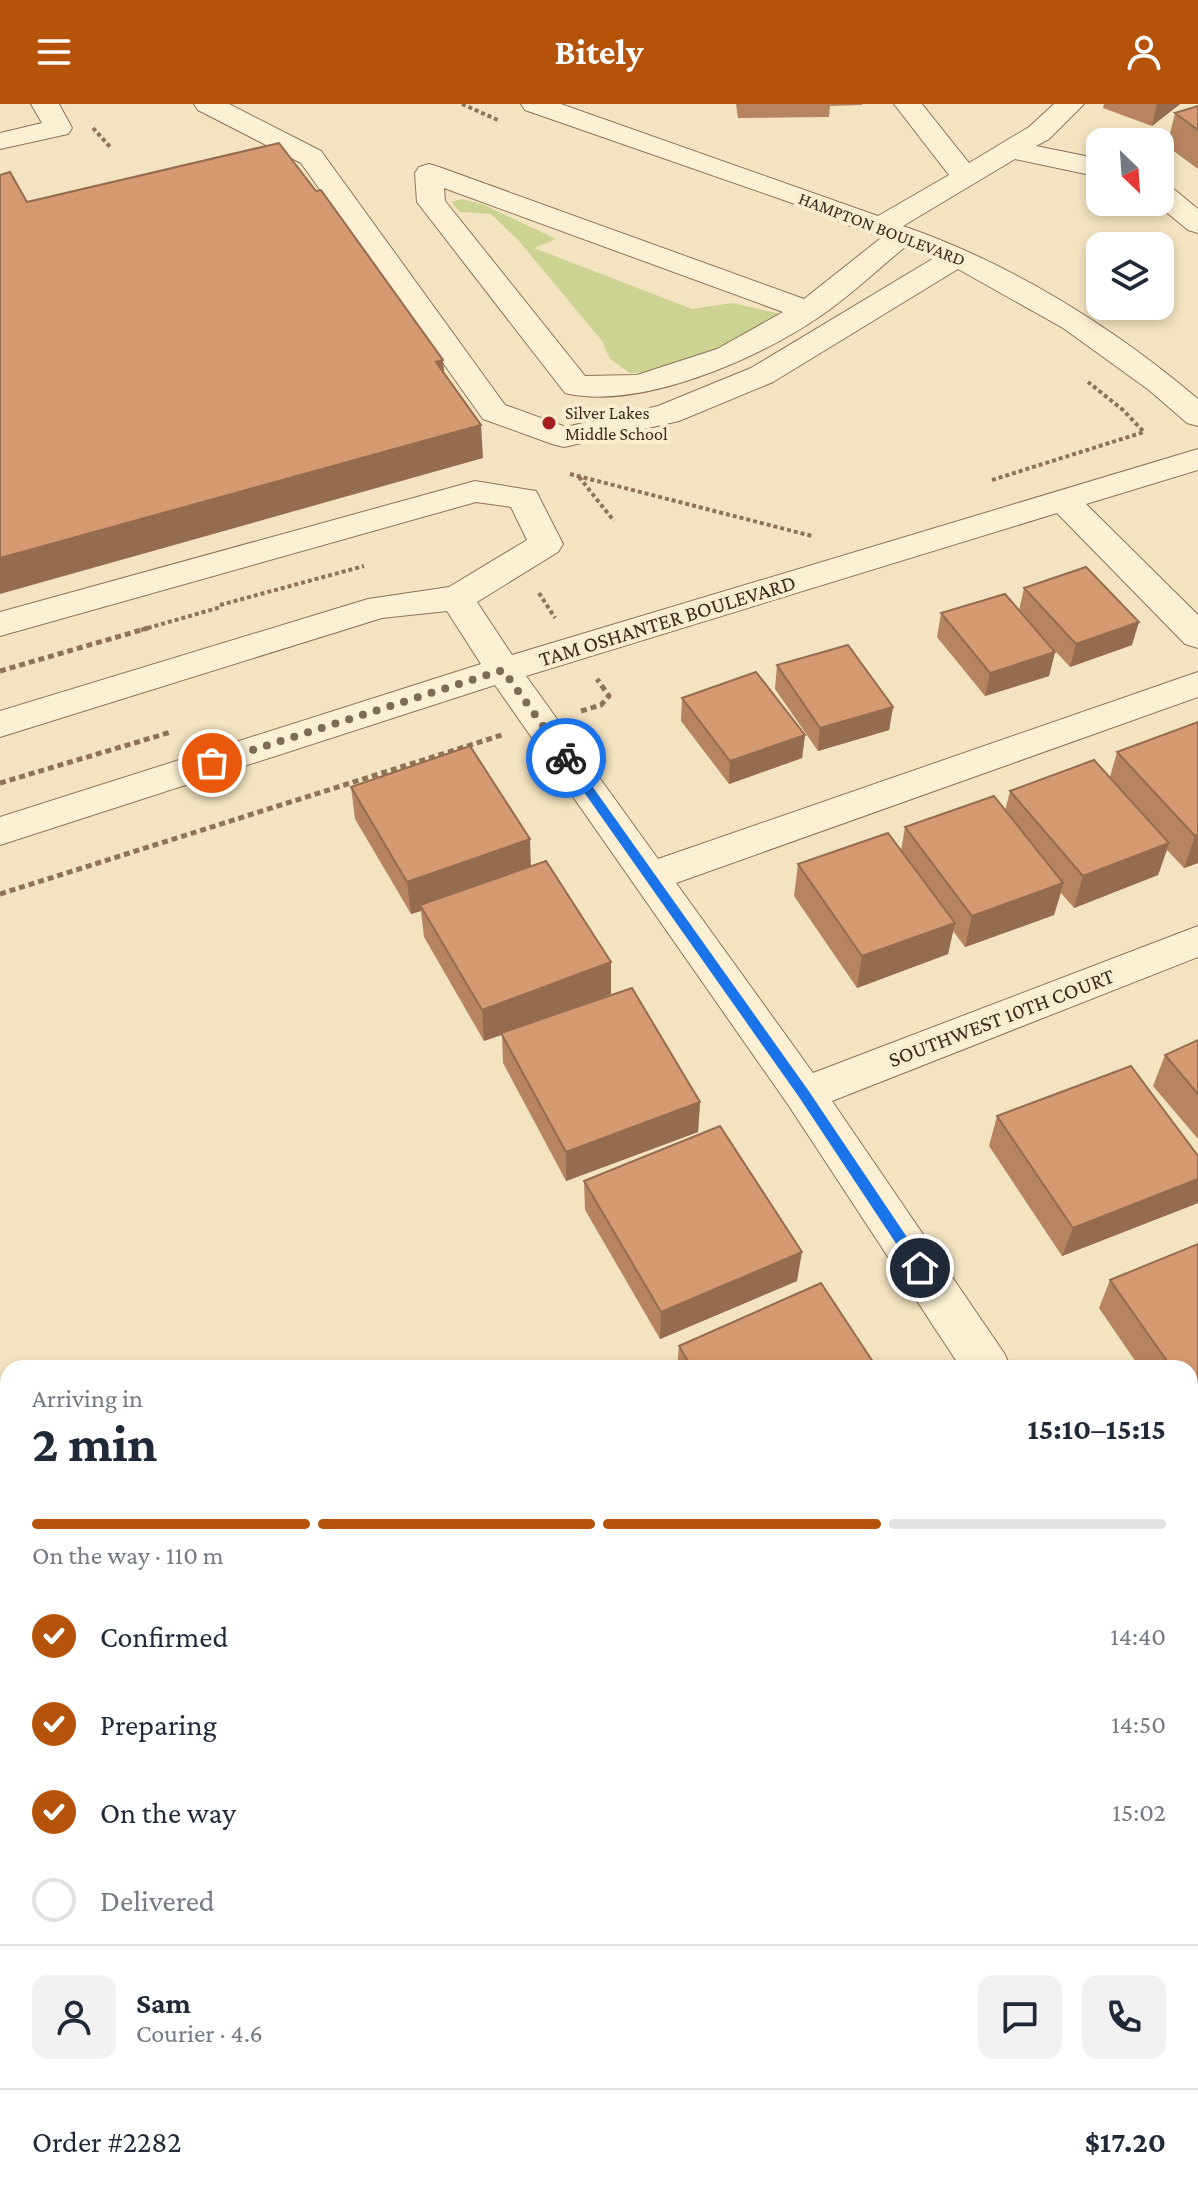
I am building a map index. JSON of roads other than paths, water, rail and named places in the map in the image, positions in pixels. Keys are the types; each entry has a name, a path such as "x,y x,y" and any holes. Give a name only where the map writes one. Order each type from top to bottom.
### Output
{"street":[{"path":"0,141 58,128 45,104"},
{"path":"208,104 311,157 494,412 564,437 668,414 762,375 957,257"},
{"name":"HAMPTON BOULEVARD","path":"535,104 957,257 1074,321 1160,383 1198,416"},
{"path":"908,104 965,177"},
{"path":"808,311 429,173 431,202 576,386 640,384 728,356 808,311 892,231 965,177 1039,133 1070,104"},
{"path":"1012,150 1086,165"},
{"path":"1174,204 1198,224"},
{"name":"TAM OSHANTER BOULEVARD","path":"0,831 503,670 1198,459"},
{"path":"0,624 475,491 524,498 546,544 457,598 380,607 0,724"},
{"path":"1063,500 1198,636"},
{"path":"457,598 503,670 804,1094 982,1360"},
{"path":"650,877 1198,684"},
{"name":"SOUTHWEST 10TH COURT","path":"804,1094 1198,941"}],"place":[{"name":"Silver Lakes Middle School","path":"549,423"}]}
